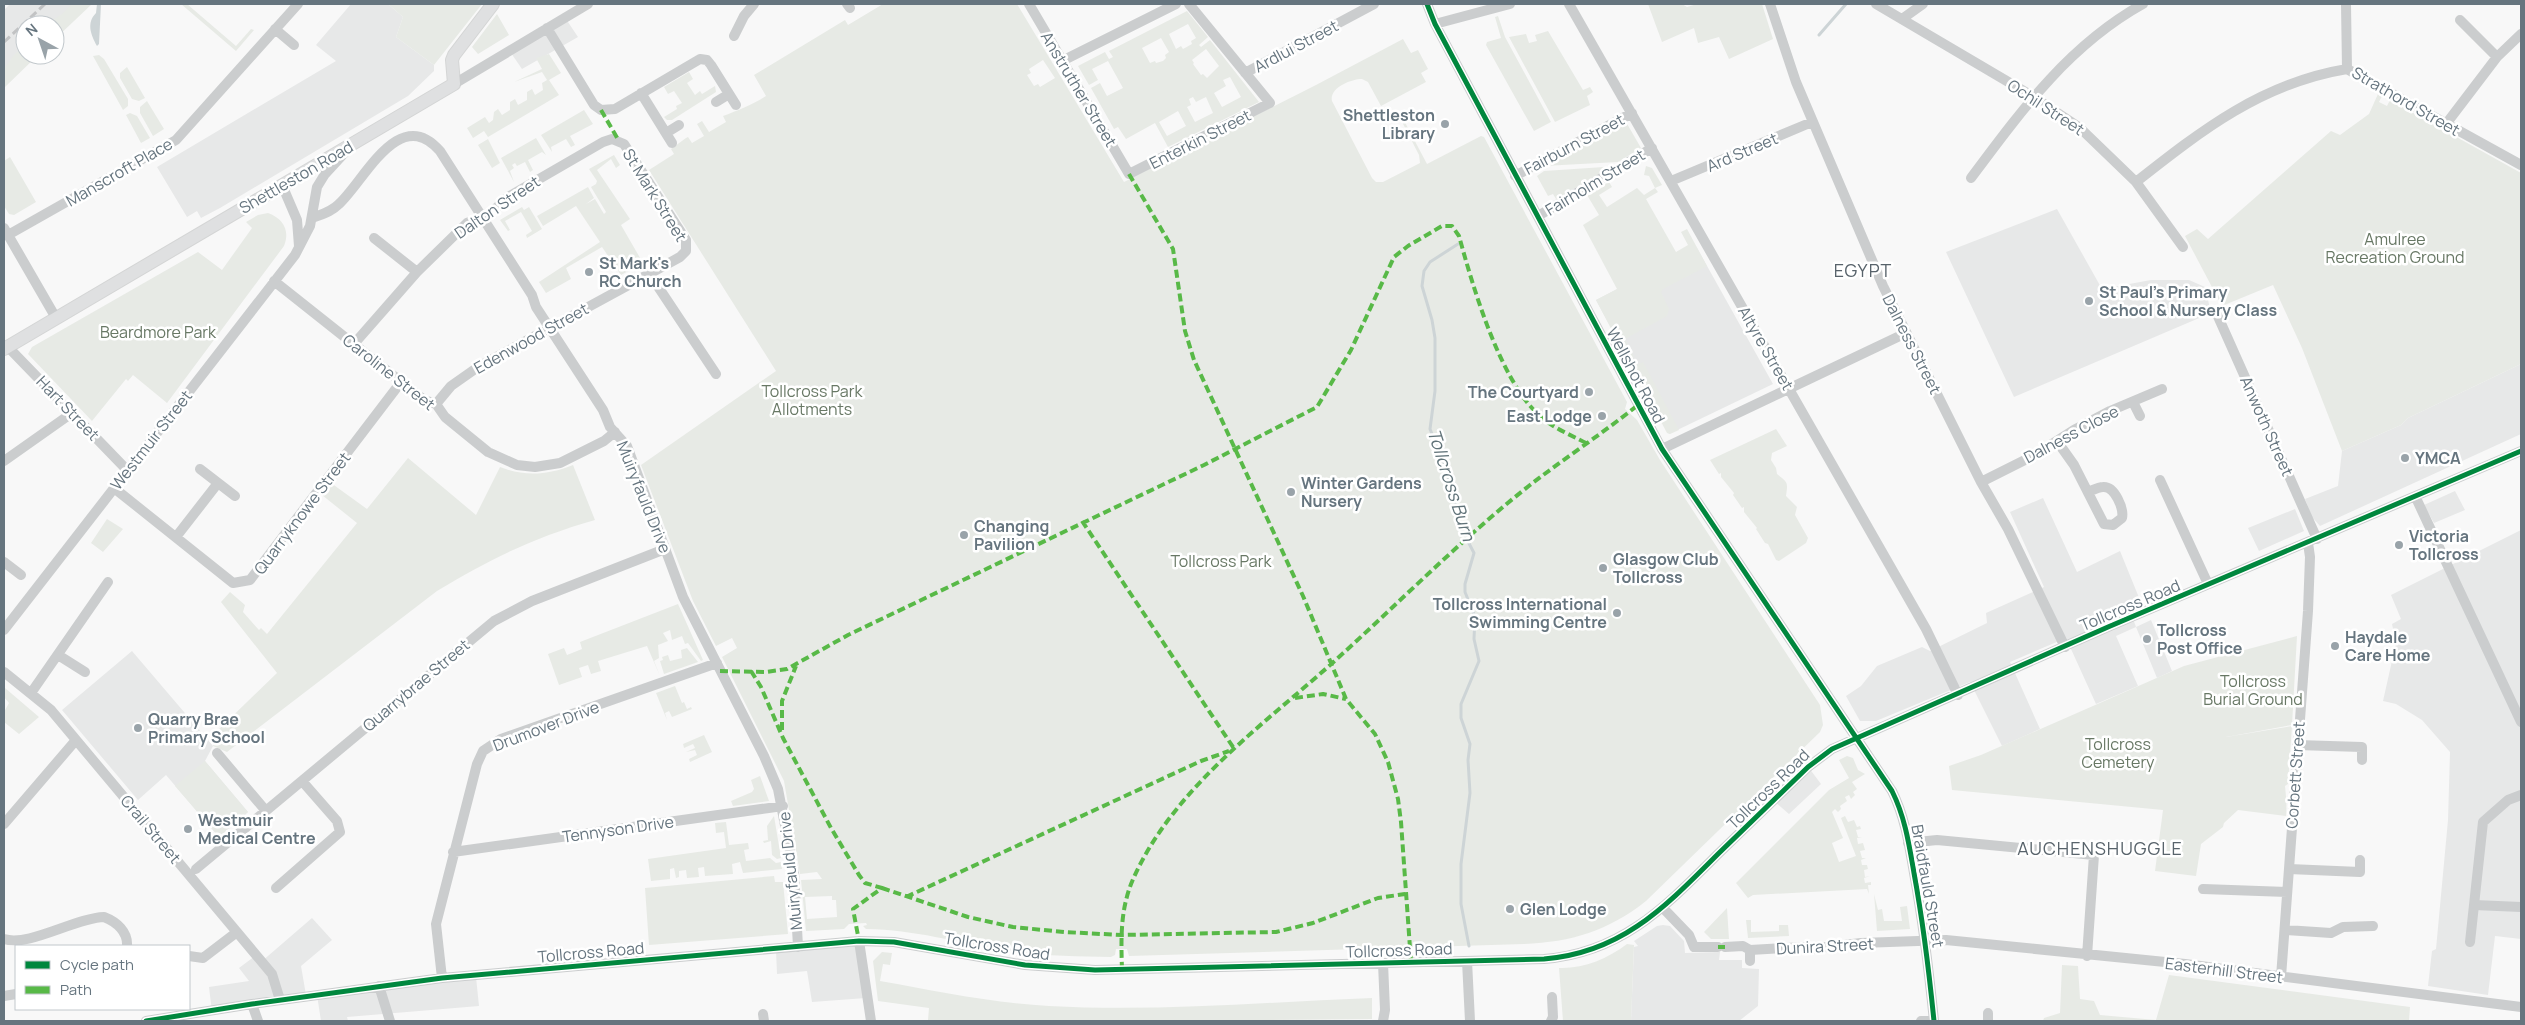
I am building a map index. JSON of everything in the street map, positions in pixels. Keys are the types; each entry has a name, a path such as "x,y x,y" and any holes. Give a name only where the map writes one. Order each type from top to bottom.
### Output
{"main road":[{"path":"454,84 452,60 454,55 493,4"},
{"name":"Shettleston Road","path":"6,348 454,84"}],"street":[{"name":"Manscroft Place","path":"6,231 176,140 298,4"},
{"name":"Shettleston Road","path":"454,84 588,4"},
{"path":"734,36 744,16 754,4"},
{"name":"Anstruther Street","path":"1029,4 1129,174"},
{"path":"1062,60 1176,4"},
{"path":"1190,4 1245,73"},
{"name":"Ardlui Street","path":"1245,73 1374,4"},
{"name":"Wellshot Road","path":"1427,4 1435,24 1515,176 1662,449 1856,738"},
{"path":"1435,24 1510,4"},
{"name":"Altyre Street","path":"1569,4 1930,638 1958,695"},
{"name":"Dalness Street","path":"1770,4 1793,76 1883,286 1981,482 2008,529 2065,647"},
{"name":"Ochil Street","path":"1876,4 2032,96 2080,128 2136,182 2183,248"},
{"path":"1902,19 1923,4"},
{"path":"1971,178 2032,96 2069,57 2118,18 2143,4"},
{"name":"Strathord Street","path":"2346,4 2347,69 2521,165"},
{"path":"2460,20 2497,57"},
{"path":"546,28 594,105 601,110 611,111 700,59 706,60 712,65 736,105"},
{"path":"275,29 294,45"},
{"path":"2446,124 2497,57 2521,34"},
{"path":"2136,182 2203,130 2272,90 2314,74 2347,69"},
{"name":"Enterkin Street","path":"1129,174 1270,103 1245,73"},
{"path":"642,93 672,143"},
{"path":"716,102 729,94"},
{"name":"Fairburn Street","path":"1515,176 1632,113"},
{"name":"Ard Street","path":"1671,181 1812,122"},
{"path":"666,133 679,125"},
{"name":"Muiryfauld Drive","path":"312,218 340,204 390,143 401,138 413,136 434,144 482,217 615,432 627,446 683,597 764,756 783,806 794,872 798,947"},
{"name":"Dalton Street","path":"354,345 417,272 467,223 493,212 508,197 602,142 612,139 619,141"},
{"name":"St Mark Street","path":"619,141 626,146 686,240 686,251"},
{"name":"Westmuir Street","path":"4,630 299,250 312,218 315,194 320,180 355,142"},
{"name":"Fairholm Street","path":"1538,216 1652,148"},
{"path":"282,185 297,220 299,250"},
{"path":"6,231 56,318"},
{"path":"374,238 417,272"},
{"name":"Edenwood Street","path":"436,404 463,376 680,257 686,251"},
{"path":"650,273 716,374"},
{"name":"Caroline Street","path":"274,281 424,400 436,404 445,417 488,452 507,462 526,466 547,466 572,458 615,432"},
{"name":"Anwoth Street","path":"2216,312 2312,541"},
{"path":"1662,449 1906,333"},
{"name":"Hart Street","path":"6,348 128,470"},
{"name":"Quarryknowe Street","path":"114,488 233,583 250,580 401,382"},
{"name":"Dalness Close","path":"1981,482 2101,416 2162,389"},
{"path":"2133,402 2140,416"},
{"path":"4,461 72,412"},
{"path":"2057,441 2074,464 2088,492"},
{"name":"Tollcross Road","path":"146,1021 252,1004 442,978 859,941 894,942 1018,964 1069,969 1122,970 1544,959 1570,956 1623,936 1663,908 1815,761 1832,749 2208,584 2416,498 2521,452"},
{"path":"200,469 235,496"},
{"path":"2160,480 2208,584"},
{"path":"176,537 218,483"},
{"path":"2416,498 2521,722"},
{"name":"Corbett Street","path":"2282,977 2312,541"},
{"name":"Quarrybrae Street","path":"196,869 494,621 532,601 665,549"},
{"path":"4,562 21,575"},
{"path":"31,693 108,582"},
{"path":"58,654 85,672"},
{"name":"Drumover Drive","path":"442,978 436,924 477,764 488,747 501,740 716,664"},
{"name":"Crail Street","path":"4,672 51,710 272,974 280,1000"},
{"name":"Braidfauld Street","path":"1856,738 1892,791 1900,809 1926,941 1934,1021"},
{"path":"4,824 76,740"},
{"path":"2297,745 2362,747 2362,760"},
{"path":"217,753 266,811"},
{"path":"276,888 340,832 337,821 302,781"},
{"path":"2470,942 2483,822 2508,800 2521,795"},
{"name":"Tennyson Drive","path":"453,852 783,806"},
{"path":"1908,843 1937,840 2094,855 2087,956"},
{"path":"2289,868 2360,872 2360,860"},
{"path":"2203,888 2287,892"},
{"path":"2474,905 2521,907"},
{"name":"Dunira Street","path":"1663,908 1689,934 1694,947 1743,946 1750,950 1804,947 1816,949 1861,942 1926,941"},
{"path":"4,939 16,942 87,919 104,917 124,931 127,935 127,945"},
{"path":"2285,930 2331,933 2344,927 2373,926"},
{"path":"190,956 203,958 237,932"},
{"name":"Easterhill Street","path":"1926,941 1946,940 2087,956 2185,964 2521,1008"},
{"path":"859,941 871,1021"},
{"path":"1750,950 1750,961"},
{"path":"1467,961 1470,1021"},
{"path":"1382,963 1385,1010 1383,1021"},
{"path":"379,986 390,1021"},
{"path":"1551,1021 1553,1017 1552,997"},
{"path":"252,1004 258,1021"},
{"path":"1921,1021 1934,1021"}],"shaded area":[{"path":"10,4 74,4 62,15 15,15 15,60 4,70 4,10"},
{"path":"97,4 101,4 99,44 97,46 91,33 90,25 96,13"},
{"path":"351,4 388,4 403,17 396,37 434,65 434,71 408,96 220,208 201,218 197,211 187,217 157,167 336,61 316,45"},
{"path":"566,19 578,37 522,69 511,53"},
{"name":"St Paul's Primary School & Nursery Class","path":"2057,209 2102,289 2151,280 2189,280 2205,287 2211,313 2014,397 1946,252"},
{"path":"1697,248 1773,384 1669,434 1596,300"},
{"path":"2521,364 2521,434 2320,526 2312,517 2305,499 2338,486 2342,451 2401,425 2408,418"},
{"path":"2455,491 2465,510 2434,523 2424,505"},
{"path":"2043,498 2077,572 2120,551 2142,605 2130,610 2136,627 2116,636 2138,686 2096,704 2066,638 2010,662 2040,729 2002,746 1970,682 1876,721 1860,721 1846,696 1861,686 1877,666 1922,647 1930,651 1987,623 1986,613 2044,587 2010,512"},
{"path":"2295,509 2304,531 2259,551 2248,528"},
{"path":"2521,530 2521,939 2495,936 2488,995 2428,986 2432,951 2436,949 2448,820 2450,752 2422,720 2396,704 2383,701 2396,643 2392,624 2401,619 2391,595"},
{"path":"2151,620 2172,671 2157,678 2136,627"},
{"name":"Quarry Brae Primary School","path":"132,651 213,746 205,761 248,812 219,837 166,775 138,800 62,710"},
{"path":"1809,768 1821,784 1789,814 1775,802"},
{"path":"312,918 332,940 301,966 306,995 212,1012 209,987 249,981 239,968 255,956 261,962"},
{"path":"1657,926 1670,926 1684,941 1685,953 1720,952 1719,960 1742,960 1742,968 1759,969 1758,1006 1739,1021 1631,1021 1634,947 1638,946 1634,941"},
{"path":"858,943 866,998 812,1002 807,971 777,974 776,950"},
{"path":"476,977 479,1006 347,1017 348,1021 321,1021 317,995"}],"green space":[{"path":"72,4 92,4 65,30 65,15 60,15"},
{"path":"181,4 187,4 236,46 251,29 254,30 236,51"},
{"path":"388,4 482,4 434,65 396,37 403,17"},
{"name":"Tollcross Park","path":"883,4 1017,4 1124,182 1403,39 1411,53 1418,50 1428,69 1421,73 1426,82 1381,106 1368,82 1362,79 1342,85 1337,88 1332,96 1332,101 1372,178 1376,182 1383,182 1420,163 1419,155 1398,114 1400,113 1427,164 1481,136 1484,137 1627,402 1625,409 1637,420 1660,460 1820,705 1823,725 1820,732 1646,901 1618,920 1603,927 1589,933 1558,941 1524,944 1129,956 1127,949 1116,949 1115,955 1111,957 1016,952 918,934 866,929 863,926 867,925 866,923 849,924 844,929 806,931 801,880 822,879 817,872 800,874 784,781 722,657 737,648 732,638 716,646 693,601 641,465 776,371 649,170 674,154 671,149 686,138 688,137 692,143 704,136 697,124 702,121 709,132 726,122 723,116 766,96 754,75 845,20 848,25","holes":["1043,60 1055,78 1040,87 1038,84 1034,86 1027,75 1031,73 1029,69","832,896 832,900 836,900 837,917 807,919 805,897"]},
{"path":"1648,4 1682,4 1687,7 1697,4 1762,4 1773,39 1729,59 1719,37 1698,43 1694,28 1662,42"},
{"path":"1187,11 1208,37 1199,45 1201,47 1210,40 1259,102 1168,147 1155,123 1126,139 1118,127 1114,129 1091,88 1100,83 1107,96 1123,88 1108,61 1092,69 1098,80 1089,85 1078,66 1105,52 1109,59 1113,57 1109,51","holes":["1188,24 1196,38 1191,41 1192,44 1183,49 1181,46 1176,49 1169,34","1161,38 1169,52 1165,55 1166,58 1163,61 1150,63 1142,48","1206,49 1219,66 1207,78 1203,74 1201,75 1192,60","1230,77 1241,97 1222,107 1214,93 1226,86 1223,80","1193,97 1196,102 1206,97 1213,113 1195,122 1187,107 1191,105 1189,99","1178,111 1186,126 1167,136 1159,122"]},
{"path":"497,14 509,35 478,54 472,47"},
{"path":"1498,16 1505,37 1551,122 1534,131 1486,45 1487,42 1501,38 1495,17"},
{"path":"1548,31 1583,90 1590,87 1593,92 1587,96 1590,105 1555,122 1509,37 1526,34 1529,43 1537,41 1535,35"},
{"path":"549,54 561,73 549,80 559,95 488,137 484,131 473,138 467,128 485,117 489,123 493,120 494,112 498,109 502,115 510,110 510,102 515,99 518,105 527,100 527,92 532,89 535,95 543,90 542,83 547,80 542,72 514,82 542,69 536,58"},
{"path":"14,55 15,65 28,65 4,88 4,69"},
{"path":"99,55 104,59 128,99 128,106 123,110 93,56"},
{"path":"127,67 145,98 139,101 132,99 120,78 120,73"},
{"path":"689,72 693,79 687,83 695,95 700,91 702,94 715,86 716,92 672,120 667,120 664,117 677,109 676,106 682,103 674,91 668,94 664,87"},
{"name":"Amulree Recreation Ground","path":"2378,94 2382,96 2379,102 2387,106 2390,100 2521,173 2521,364 2408,418 2401,425 2342,451 2302,348 2273,285 2222,306 2185,236 2197,229 2208,239 2331,131 2340,135 2369,114"},
{"path":"147,101 164,129 153,136 140,113 140,107"},
{"path":"584,110 593,124 570,136 575,145 571,147 566,139 551,147 552,152 541,135"},
{"path":"130,113 137,116 150,138 141,143 126,115"},
{"path":"1626,122 1641,148 1618,162 1543,166"},
{"path":"536,138 546,155 542,152 528,160 533,170 530,172 525,162 517,166 515,163 512,165 514,168 510,171 514,182 501,158"},
{"path":"488,139 500,163 492,168 478,145"},
{"path":"614,155 620,165 616,168 611,159 597,170 630,219 621,225 643,263 621,275 602,247 566,268 571,279 546,293 539,282 600,242 576,206 543,226 537,216 588,187 594,198 586,204 595,199 604,214 606,212 591,187 597,181 589,169"},
{"path":"10,157 36,202 14,215 9,214 4,206 4,161"},
{"path":"1646,166 1652,168 1662,185 1655,188 1649,176 1644,175"},
{"path":"1604,167 1606,170 1556,199 1553,194 1548,196 1537,176 1544,171"},
{"path":"1609,182 1612,187 1599,195 1607,207 1637,188 1644,195 1655,188 1658,192 1646,199 1676,252 1688,245 1681,232 1687,229 1707,266 1663,289 1661,292 1669,309 1667,316 1625,339 1634,357 1628,361 1596,300 1617,289 1583,225 1599,215 1587,195"},
{"path":"522,207 524,210 529,207 542,229 527,238 526,235 532,231 521,212 505,221 510,230 508,231 500,220"},
{"name":"Beardmore Park","path":"268,213 282,222 284,226 286,241 284,246 167,403 133,375 128,381 126,379 92,421 28,354 32,347 198,252 222,270 252,228 246,222 258,215"},
{"path":"1643,362 1679,430 1670,434 1667,433 1632,367"},
{"path":"1776,429 1787,446 1772,453 1771,460 1777,474 1786,483 1786,496 1797,507 1795,515 1808,538 1806,543 1779,561 1776,560 1768,544 1765,543 1757,528 1744,512 1744,507 1742,508 1733,495 1734,493 1721,477 1721,473 1719,474 1710,460"},
{"path":"408,458 476,515 500,467 536,474 555,471 573,465 595,520 533,541 437,591 227,752 213,746 215,733 277,673 221,602 230,592 245,605 243,612 259,630 261,628 267,634 357,523 322,495 331,483 367,509"},
{"path":"107,519 123,529 103,552 91,543"},
{"path":"678,604 703,660 701,661 688,643 685,644 682,636 672,640 670,630 663,633 668,641 658,645 659,658 654,661 660,676 647,646 598,661 601,671 591,674 588,665 579,668 582,677 559,685 548,654 564,648 567,655 582,649 580,642"},
{"name":"Tollcross Cemetery","path":"2297,636 2292,725 2226,737 2292,726 2288,784 2285,786 2286,816 2238,810 2224,823 2223,827 2201,844 2196,876 2155,871 2163,810 1952,790 1949,766 1981,755 2184,666"},
{"path":"687,648 698,662 664,674 660,661 663,660 662,657 668,655 670,661 682,658 681,650"},
{"path":"675,686 682,703 684,702 687,709 691,707 692,709 672,717 669,711 665,713 667,720 656,693"},
{"path":"5,688 39,717 19,734 4,722 4,712 9,703 4,697"},
{"path":"704,735 712,752 690,762 689,759 697,755 695,750 686,752 695,748 693,744 684,748 683,744"},
{"path":"1847,756 1853,758 1858,770 1865,774 1852,782 1857,789 1853,792 1855,795 1851,799 1849,795 1845,797 1847,801 1840,806 1841,809 1838,812 1835,809 1832,812 1843,838 1832,843 1839,862 1856,856 1841,818 1845,816 1848,822 1854,820 1857,827 1860,826 1861,829 1856,830 1858,837 1862,837 1857,838 1858,844 1863,843 1865,850 1860,851 1862,858 1866,858 1861,860 1862,865 1867,865 1868,869 1864,870 1865,877 1870,876 1864,878 1865,883 1871,882 1871,885 1868,885 1869,894 1867,889 1753,895 1748,898 1736,883 1829,790 1849,778 1839,760"},
{"path":"205,761 248,812 219,837 175,786"},
{"path":"760,776 769,801 733,806 731,801 752,792 754,789 751,780"},
{"path":"774,816 781,858 777,859 772,855 771,841 764,843 763,841 768,840 767,826"},
{"path":"726,822 729,845 748,843 749,849 744,850 746,861 770,858 776,863 781,862 782,869 743,873 740,862 732,864 733,874 705,876 704,867 698,868 699,877 687,878 686,870 679,871 679,877 676,878 674,868 670,869 670,879 651,881 648,859 726,848 724,832 716,833 715,823"},
{"path":"774,876 775,882 783,882 788,934 649,945 645,888"},
{"path":"1874,894 1878,910 1882,909 1884,921 1902,921 1900,907 1907,906 1910,929 1877,931"},
{"path":"1727,908 1729,939 1711,939 1704,932"},
{"path":"1746,920 1751,920 1751,932 1779,931 1779,925 1788,925 1789,936 1748,938"},
{"path":"1627,944 1634,945 1631,1021 1563,1021 1559,968 1577,967 1595,962"},
{"path":"882,952 892,953 890,965 883,964 880,981 985,999 1049,1006 1129,1008 1372,998 1372,1019 1180,1021 928,1020 929,1008 878,1001 873,961"},
{"path":"2062,965 2078,966 2080,999 2094,1001 2100,1015 2156,1020 2169,975 2410,1007 2409,1021 2043,1021 2044,1018 2060,1013"}],"waterway":[{"name":"Tollcross Burn","path":"1819,35 1846,4"},
{"name":"Tollcross Burn","path":"1458,244 1430,262 1424,271 1422,286 1435,338 1435,391 1430,429 1447,472 1462,530 1474,553 1465,584 1465,592 1475,617 1474,639 1479,661 1461,704 1461,718 1470,744 1468,760 1470,793 1461,864 1461,904 1469,946"}],"railway":[{"path":"4,42 45,4"}],"marked path":[{"path":"601,110 619,141"},
{"path":"1129,174 1173,249 1185,331 1194,360 1303,596 1346,699 1375,734 1388,762 1398,799 1401,822 1411,962"},
{"path":"720,671 766,672 787,669 848,635 1204,465 1317,407 1351,350 1394,257 1408,246 1442,226 1452,226 1459,236 1480,306 1500,357 1512,380 1540,416 1562,431 1586,443"},
{"path":"1122,970 1122,934 1124,911 1129,889 1151,845 1195,788 1247,737 1329,666 1478,528 1530,485 1638,405"},
{"path":"1082,521 1235,750"},
{"path":"782,730 782,701 796,666"},
{"path":"751,671 761,687 783,738 831,828 859,875 865,883 882,888 853,909 859,941"},
{"path":"1295,698 1323,694 1346,699"},
{"path":"906,897 1201,761 1229,751"},
{"path":"882,888 968,917 1013,927 1121,935 1276,932 1313,923 1378,898 1405,894"},
{"path":"1718,947 1725,947"}],"cycle path":[{"path":"1427,4 1435,24 1662,449 1892,791 1903,821 1910,852 1923,928 1934,1021"},
{"path":"146,1021 252,1004 442,978 859,941 894,942 1025,965 1095,970 1544,959 1572,955 1620,937 1641,924 1680,892 1808,767 1832,749 2108,627 2521,451"}],"place":[{"name":"Shettleston Library","path":"1445,124"},
{"name":"St Mark's RC Church","path":"589,272"},
{"name":"St Paul's Primary School & Nursery Class","path":"2089,301"},
{"name":"The Courtyard","path":"1589,392"},
{"name":"East Lodge","path":"1602,416"},
{"name":"YMCA","path":"2405,458"},
{"name":"Winter Gardens Nursery","path":"1291,492"},
{"name":"Changing Pavilion","path":"964,535"},
{"name":"Victoria Tollcross","path":"2399,545"},
{"name":"Glasgow Club Tollcross","path":"1603,568"},
{"name":"Tollcross International Swimming Centre","path":"1617,613"},
{"name":"Tollcross Post Office","path":"2147,639"},
{"name":"Haydale Care Home","path":"2335,646"},
{"name":"Quarry Brae Primary School","path":"138,728"},
{"name":"Westmuir Medical Centre","path":"188,829"},
{"name":"Glen Lodge","path":"1510,909"}],"district":[{"name":"EGYPT","path":"1863,271"},
{"name":"AUCHENSHUGGLE","path":"2100,849"}],"park label":[{"name":"Tollcross Park Allotments","path":"812,400"},
{"name":"Tollcross Burial Ground","path":"2253,690"}]}
